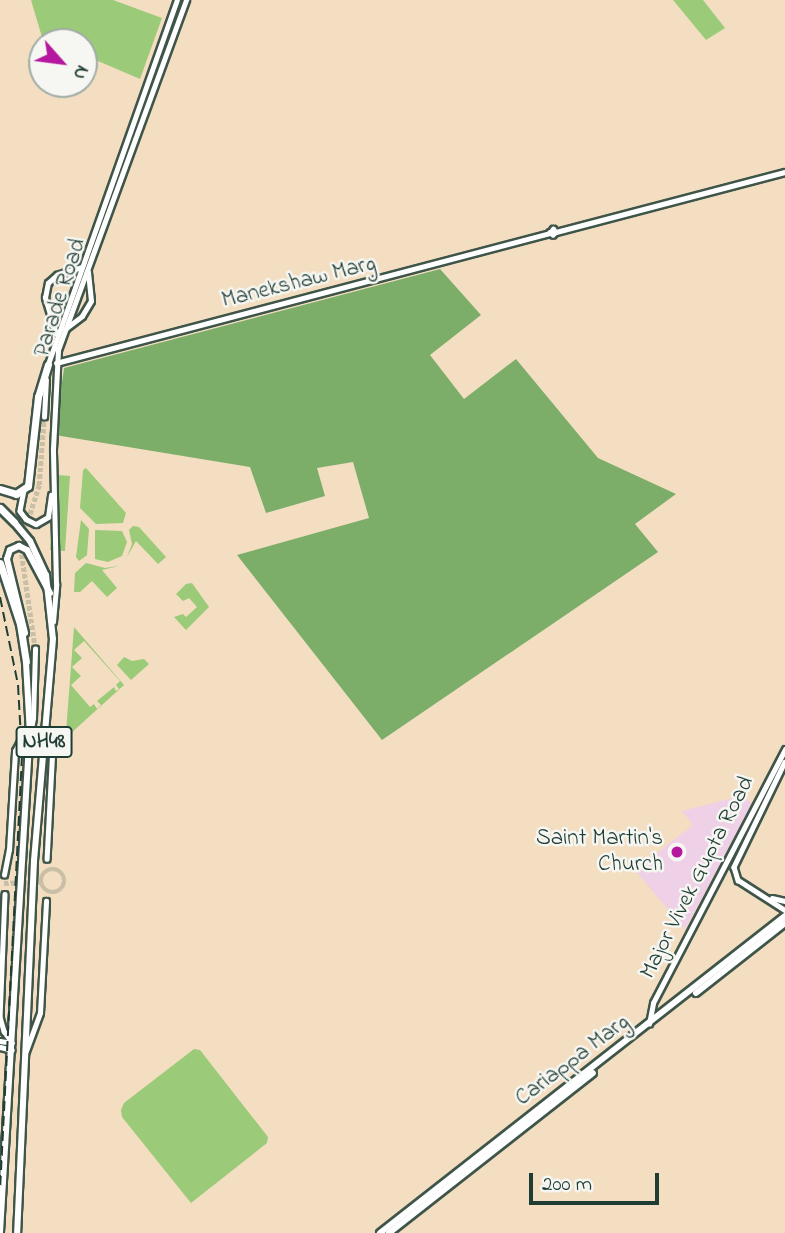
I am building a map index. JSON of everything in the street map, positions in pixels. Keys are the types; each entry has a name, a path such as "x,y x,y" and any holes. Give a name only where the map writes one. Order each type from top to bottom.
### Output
{"highway":[{"path":"0,489 12,494 24,490 32,470 38,397 52,364"},
{"name":"NH48","path":"0,508 14,522"},
{"name":"NH48","path":"0,563 20,624 26,659"}],"main road":[{"name":"NH48","path":"14,522 25,534 43,565 51,596 53,622 34,861 17,1233"},
{"path":"26,659 22,617 7,559 10,550 19,546 27,550 51,596"},
{"name":"NH48","path":"0,1232 30,734 26,659"},
{"name":"Cariappa Marg","path":"380,1233 785,916"},
{"name":"Cariappa Marg","path":"389,1233 785,923"},
{"path":"0,1041 12,1045"},
{"path":"0,1047 12,1045"}],"street":[{"name":"Parade Road","path":"44,417 57,335 177,0"},
{"name":"Parade Road","path":"53,622 56,584 52,364 186,0"},
{"path":"133,124 140,127"},
{"name":"Manekshaw Marg","path":"52,364 785,172"},
{"path":"57,335 46,298 46,287 57,275 82,266 88,270 92,294 90,304 64,330"},
{"path":"24,490 20,508 22,515 32,523 43,522 50,513 53,476"},
{"path":"4,876 9,854 15,751 22,738 30,734 35,707 35,649"},
{"path":"46,727 53,746 47,859"},
{"name":"Major Vivek Gupta Road","path":"649,1025 653,1003 785,749"},
{"name":"Major Vivek Gupta Road","path":"771,898 738,880 734,867 785,762"},
{"path":"5,894 0,1017 12,1045"},
{"path":"771,898 785,901"},
{"path":"771,898 785,910"},
{"path":"26,1051 40,1013 46,901"}],"shaded area":[{"path":"741,796 752,803 685,930 635,870 693,825 682,811"}],"green space":[{"path":"31,0 113,0 162,18 140,79 98,61 98,28 39,28"},
{"path":"673,0 703,0 725,28 706,40"},
{"path":"440,269 481,315 430,355 464,399 516,359 598,458 676,494 635,524 658,552 382,740 237,555 369,518 353,462 317,468 325,496 266,513 250,467 55,435 64,368"},
{"path":"86,468 126,513 123,523 96,524 80,508 83,470"},
{"path":"70,476 65,551 50,550 54,477"},
{"path":"81,520 89,529 87,555 79,561 76,557"},
{"path":"133,526 139,527 166,557 158,564 136,541 127,557 132,544 129,530"},
{"path":"95,530 122,531 127,542 122,556 108,562 95,559"},
{"path":"86,563 105,568 119,566 102,570 117,588 107,597 92,581 80,592 74,592 75,573"},
{"path":"192,583 209,607 186,630 174,617 183,614 186,617 197,607 189,598 183,601 176,594 186,584"},
{"path":"74,627 124,685 70,734 66,732","holes":["84,641 120,681 116,685 119,689 116,691 114,687 97,701 101,705 97,709 94,704 90,707 71,685 81,676 72,667 82,658 74,650"]},
{"path":"124,657 132,661 144,659 149,664 131,680 117,665"},
{"path":"194,1049 200,1050 268,1137 267,1143 191,1203 122,1117 121,1110 124,1103"}],"tunnel":[{"path":"35,649 20,545 39,485 44,417"},
{"path":"53,869 62,872 65,881 62,890 53,893 44,890 41,881 44,872 53,869"},
{"path":"4,883 41,882"}],"railway":[{"path":"0,597 18,685 22,756 0,1189"}],"place":[{"name":"Saint Martin's Church","path":"677,852"}]}
